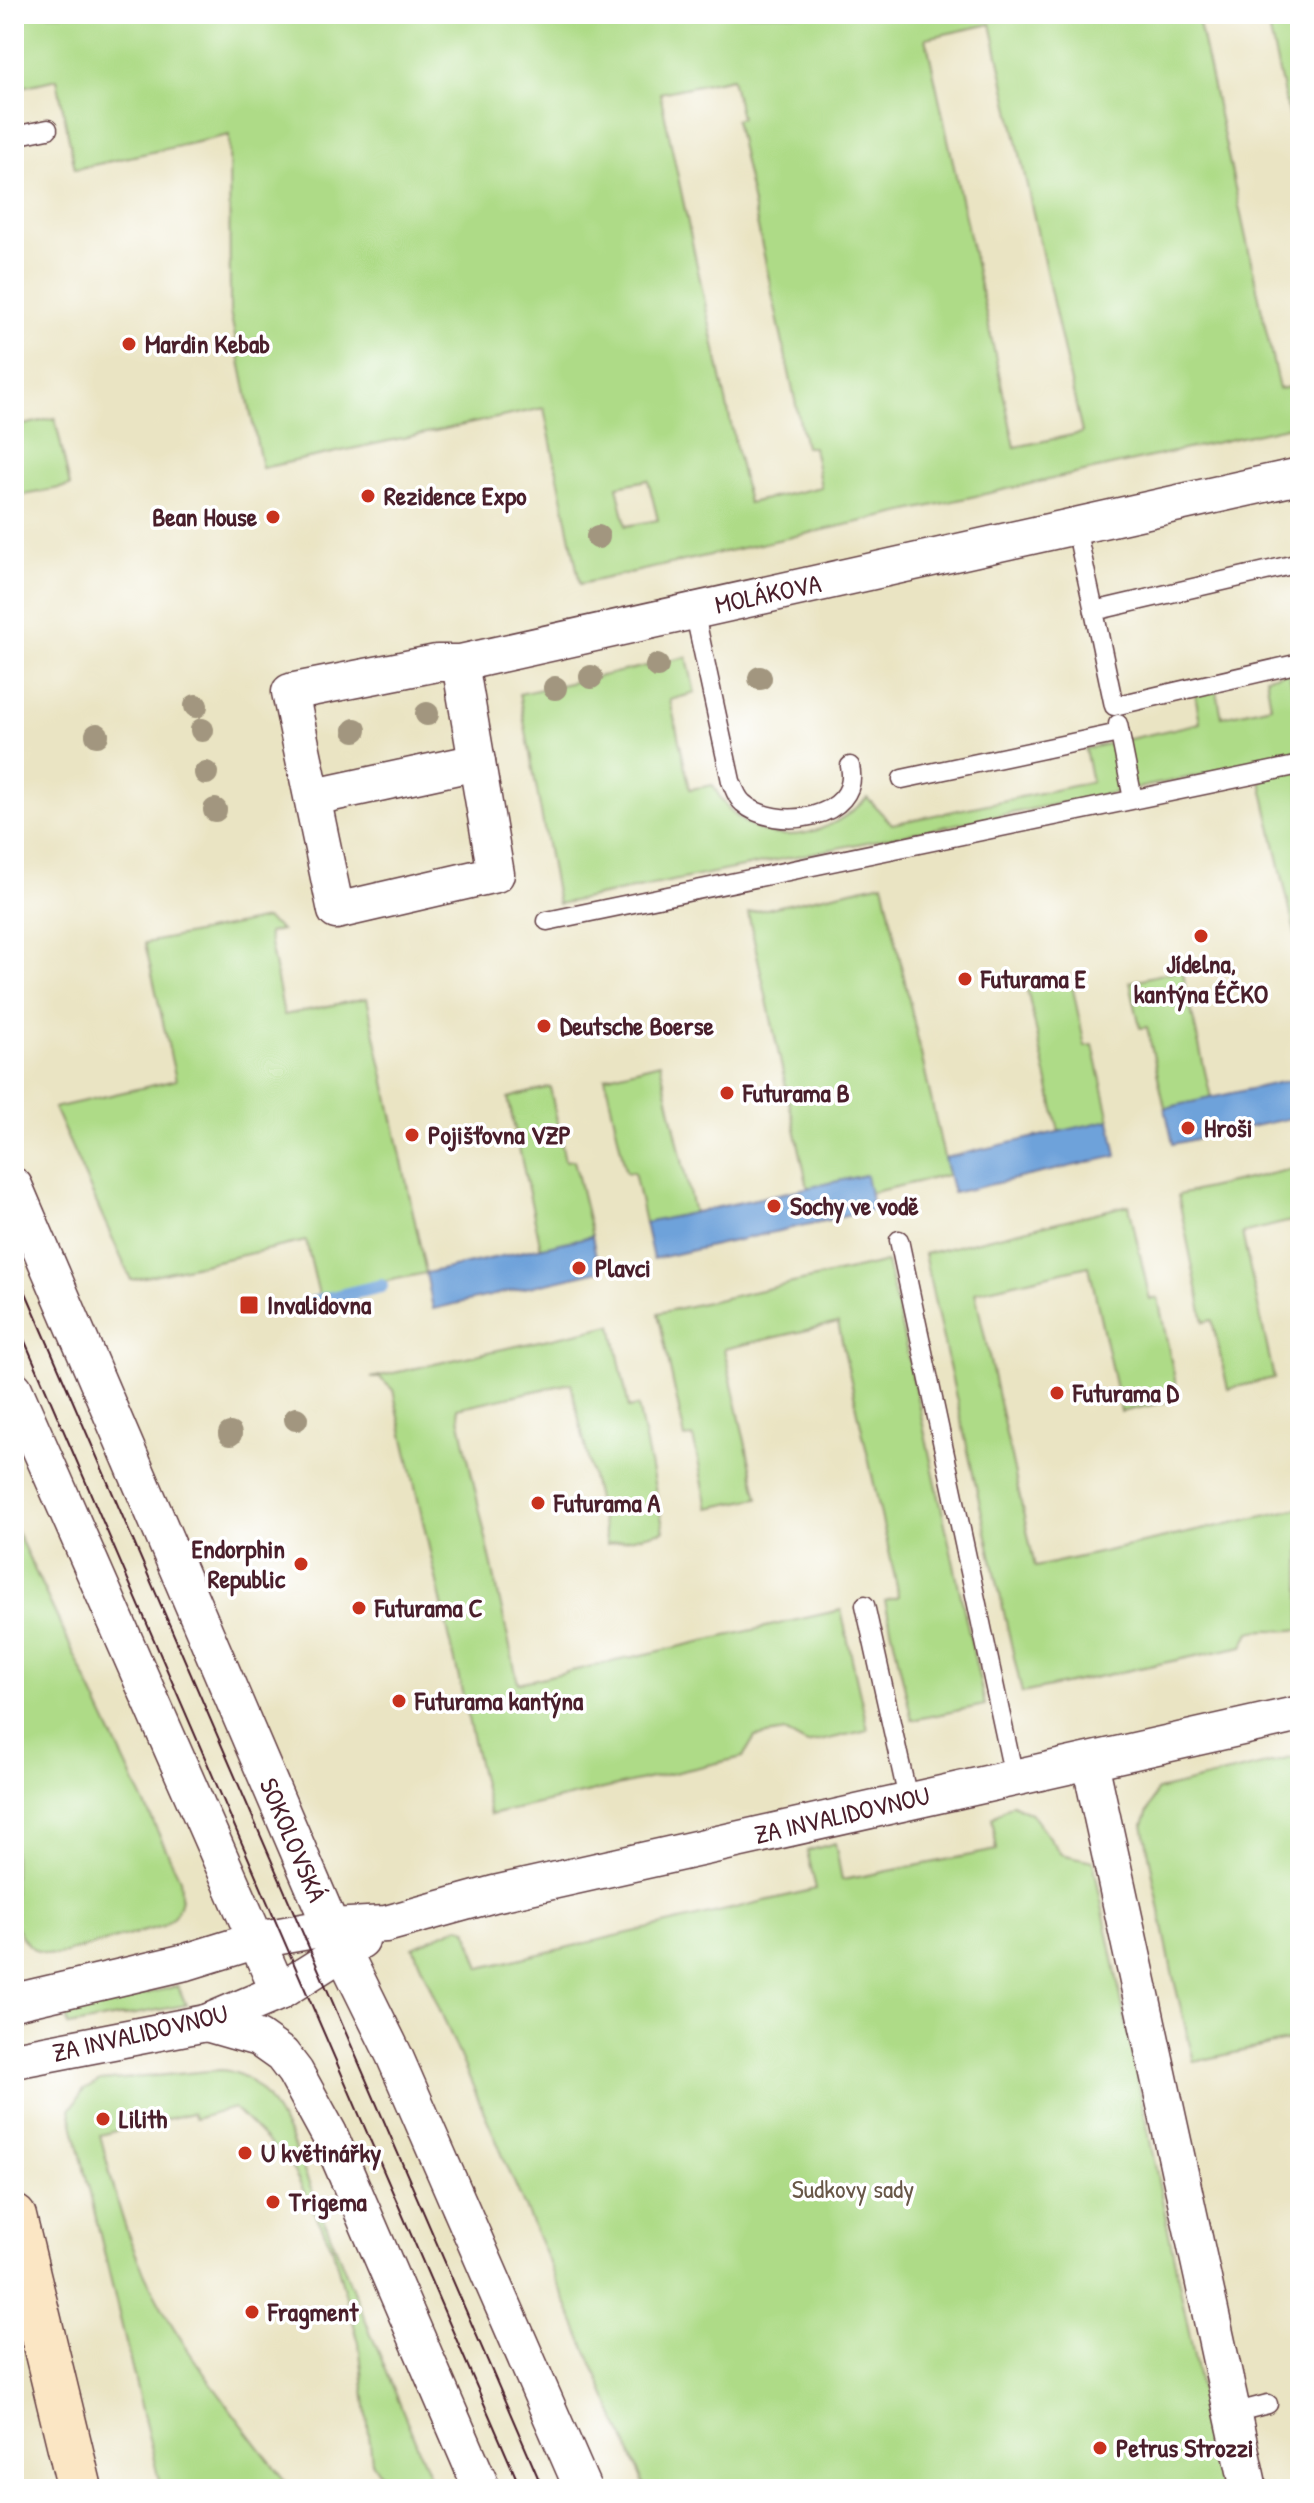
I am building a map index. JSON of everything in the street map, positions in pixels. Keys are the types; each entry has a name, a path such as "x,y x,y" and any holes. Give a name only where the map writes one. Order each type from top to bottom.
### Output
{"main road":[{"path":"14,2217 80,2489"}],"street":[{"name":"MOLÁKOVA","path":"460,663 496,874 336,911 290,692 437,663 460,663 1300,476"},
{"path":"314,797 477,762"},
{"name":"SOKOLOVSKÁ","path":"14,1186 336,1940 394,2055 583,2489"},
{"path":"14,1389 279,1992"},
{"name":"ZA INVALIDOVNOU","path":"14,2002 158,1969 257,1940 336,1940 494,1894 908,1799 1090,1762 1300,1714"},
{"path":"1090,1762 1249,2489"},
{"name":"ZA INVALIDOVNOU","path":"14,2060 206,2023 279,1992 336,1940"},
{"path":"206,2023 258,2038 282,2055 295,2072 329,2134 482,2489"}],"lane":[{"path":"14,136 48,129"},
{"path":"1076,528 1133,799"},
{"path":"1094,611 1300,563"},
{"path":"694,610 731,781 741,801 759,814 781,820 806,818 830,808 848,793 852,777 850,766"},
{"path":"1114,706 1300,663"},
{"path":"902,779 1119,733"},
{"path":"547,921 1300,765"},
{"path":"899,1240 1014,1777"},
{"path":"865,1605 908,1799"},
{"path":"1233,2413 1268,2404"}],"green space":[{"path":"14,14 1197,14 1279,389 1300,385 1300,424 580,584 544,408 262,468 230,312 229,135 75,169 57,79 14,89","holes":["991,24 1082,433 1015,447 926,38","732,78 741,118 735,120 805,447 813,447 821,487 748,503 660,93","648,480 658,520 626,526 617,486"]},
{"path":"1266,14 1300,14 1300,167"},
{"path":"55,418 70,486 14,497 14,427"},
{"path":"687,657 695,693 670,700 690,789 713,785 727,807 744,822 784,835 806,833 827,826 867,798 892,824 1092,782 1085,749 1200,723 1195,693 1216,688 1222,717 1271,706 1266,677 1289,672 1295,701 1300,700 1300,955 1257,764 558,904 519,694"},
{"path":"883,883 948,1175 869,1193 865,1175 808,1188 748,913"},
{"path":"266,919 281,930 268,933 284,1015 367,998 426,1273 319,1295 306,1241 131,1280 54,1108 176,1080 145,943"},
{"path":"1182,969 1211,1098 1165,1108 1147,1027 1140,1028 1130,982"},
{"path":"1070,975 1085,1046 1093,1045 1110,1120 1059,1132 1026,985"},
{"path":"660,1063 694,1213 645,1223 634,1172 626,1173 605,1077"},
{"path":"550,1087 565,1161 574,1160 592,1236 541,1248 508,1098"},
{"path":"1300,1167 1300,1219 1242,1233 1274,1378 1228,1389 1212,1320 1204,1322 1178,1195"},
{"path":"1129,1205 1150,1300 1158,1298 1179,1399 1121,1412 1089,1266 975,1292 1035,1567 1300,1508 1300,1629 1250,1632 1243,1646 1022,1693 924,1254"},
{"path":"887,1262 985,1705 912,1720 885,1601 898,1597 897,1587 838,1323 724,1349 758,1498 708,1508 693,1437 685,1438 658,1313"},
{"path":"612,1325 629,1408 638,1406 664,1531 607,1544 571,1383 457,1408 518,1683 841,1610 868,1730 807,1744 785,1732 755,1737 743,1757 490,1815 393,1390 380,1378 371,1378"},
{"path":"14,1526 180,1879 181,1887 177,1911 163,1926 58,1955 35,1950 21,1936 14,1921"},
{"path":"1300,1756 1300,2038 1194,2062 1172,1972 1143,1824 1157,1790"},
{"name":"Sudkovy sady","path":"1013,1804 1032,1814 1061,1854 1093,1861 1221,2489 646,2489 413,1947 460,1926 467,1929 480,1968 816,1889 807,1851 835,1843 842,1880 997,1850 992,1818"},
{"path":"178,1986 186,2005 68,2026 66,2013"},
{"path":"220,2070 233,2072 254,2084 270,2103 290,2137 435,2489 390,2489 372,2462 359,2343 332,2247 290,2164 234,2108 195,2119 192,2113 100,2135 126,2229 163,2309 202,2371 291,2489 161,2489 70,2110 84,2090 100,2081"}],"water":[{"path":"1300,1078 1300,1116 1173,1144 1165,1108"},
{"path":"1110,1120 1117,1156 953,1193 944,1158"},
{"path":"866,1175 873,1210 653,1259 645,1223"},
{"path":"592,1236 599,1271 433,1309 426,1273"}],"waterway":[{"path":"314,1302 381,1286"}],"tram line":[{"path":"14,1265 543,2489"},
{"path":"14,1316 521,2489"}],"place":[{"name":"Mardin Kebab","path":"129,344"},
{"name":"Rezidence Expo","path":"368,496"},
{"name":"Bean House","path":"273,517"},
{"name":"Jídelna, kantýna ÉČKO","path":"1201,936"},
{"name":"Futurama E","path":"965,979"},
{"name":"Deutsche Boerse","path":"544,1026"},
{"name":"Futurama B","path":"727,1093"},
{"name":"Hroši","path":"1188,1128"},
{"name":"Pojišťovna VZP","path":"412,1135"},
{"name":"Sochy ve vodě","path":"774,1206"},
{"name":"Plavci","path":"579,1268"},
{"name":"Invalidovna","path":"249,1305"},
{"name":"Futurama D","path":"1057,1393"},
{"name":"Futurama A","path":"538,1503"},
{"name":"Endorphin Republic","path":"301,1564"},
{"name":"Futurama C","path":"359,1608"},
{"name":"Futurama kantýna","path":"399,1701"},
{"name":"Lilith","path":"103,2119"},
{"name":"U květinářky","path":"245,2153"},
{"name":"Trigema","path":"273,2202"},
{"name":"Fragment","path":"252,2312"},
{"name":"Petrus Strozzi","path":"1100,2448"}]}
